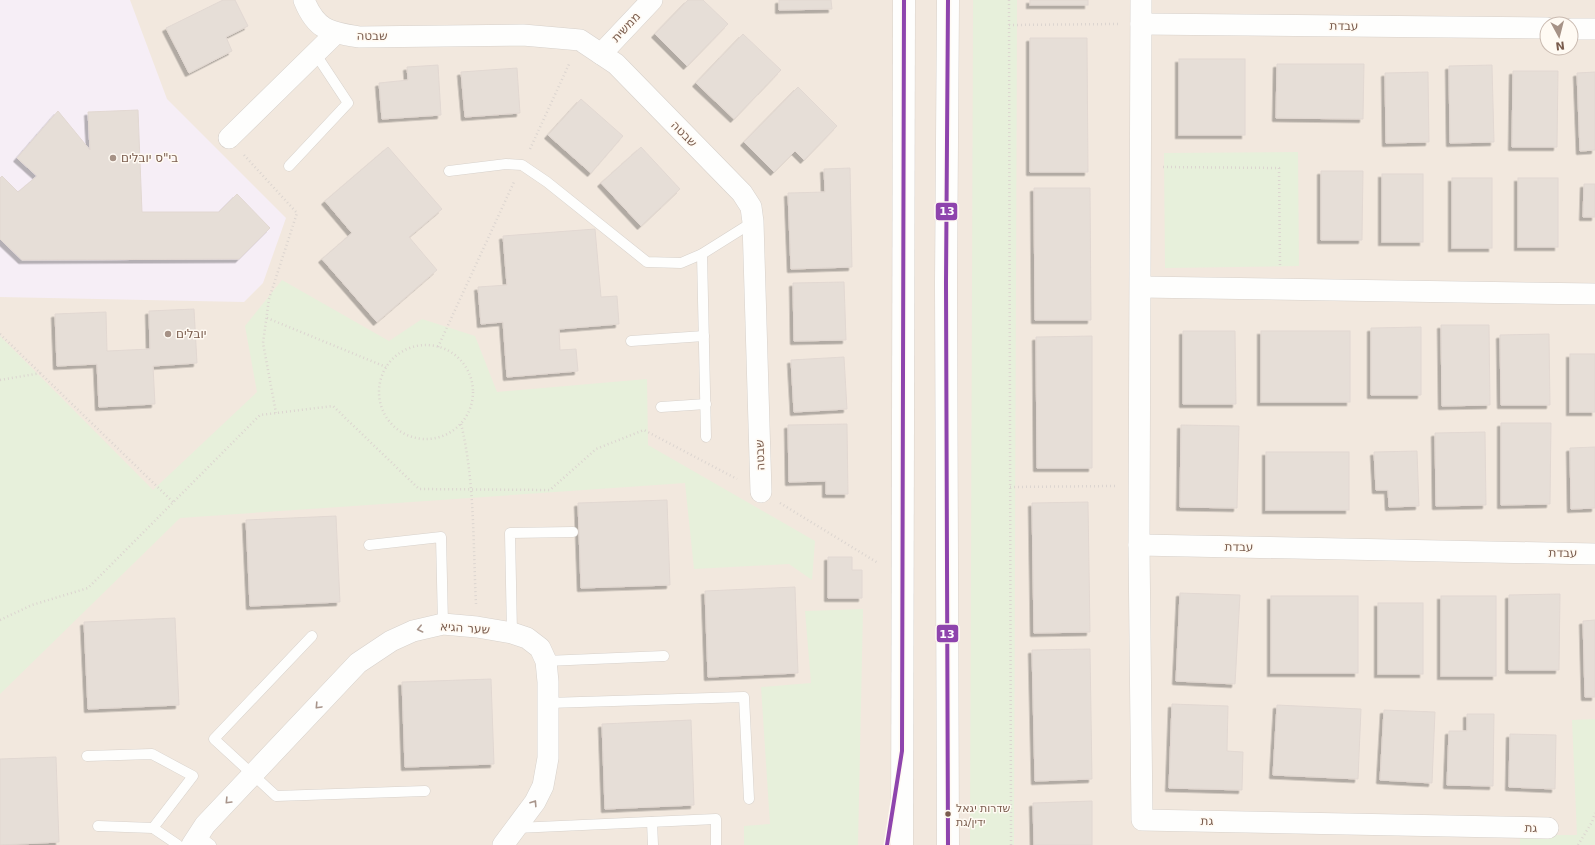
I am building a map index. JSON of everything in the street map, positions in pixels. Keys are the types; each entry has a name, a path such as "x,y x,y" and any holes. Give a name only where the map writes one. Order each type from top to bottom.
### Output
{"main road":[{"path":"902,845 904,0"},
{"path":"948,0 946,291 948,845"},
{"path":"887,845 902,751"}],"street":[{"name":"שבטה","path":"304,0 319,26 336,33 358,37 523,35 580,40 616,64 742,193 751,207 753,222 761,492"},
{"name":"ממשית","path":"601,54 652,0"},
{"path":"1140,545 1141,0"},
{"name":"עבדת","path":"1141,24 1539,28"},
{"path":"1579,29 1595,29"},
{"path":"229,138 336,33"},
{"path":"1141,287 1595,294"},
{"name":"עבדת","path":"1140,545 1595,554"},
{"name":"גת","path":"1140,545 1142,820 1548,828"},
{"name":"שער הגיא","path":"200,842 205,825 358,663 391,641 413,631 443,624 477,627 512,633 527,638 540,648 546,661 548,682 548,758 543,786 535,802 503,845"}],"lane":[{"path":"289,166 348,103 315,53"},
{"path":"449,171 506,164 522,165 547,182 648,262 681,264 702,254 753,222"},
{"path":"702,254 706,437"},
{"path":"631,341 704,336"},
{"path":"661,407 706,404"},
{"path":"512,633 510,533 573,532"},
{"path":"369,545 441,537 443,624"},
{"path":"312,636 214,739 276,796 425,791"},
{"path":"546,661 664,656"},
{"path":"548,703 744,696 750,799"},
{"path":"87,756 152,754 193,776 152,828"},
{"path":"515,828 716,819 716,845"},
{"path":"652,822 653,845"},
{"path":"98,826 152,828 178,845"}],"path":[{"path":"1009,0 1011,845"},
{"path":"1009,25 1141,24"},
{"path":"438,346 580,40"},
{"path":"229,138 297,213 269,299 263,343 276,413"},
{"path":"1141,166 1279,168 1280,290"},
{"path":"266,318 386,367"},
{"path":"0,334 173,502"},
{"path":"423,345 438,346 453,353 465,364 472,379 474,395 470,411 461,424 449,434 434,439 419,439 404,434 392,425 383,412 379,397 380,382 386,367 396,356 409,348 423,345"},
{"path":"0,380 41,373"},
{"path":"0,620 32,605 88,588 260,415 333,406 419,488 550,490 596,450 644,430 761,492 902,578"},
{"path":"461,424 466,444 471,489 477,627"},
{"path":"1010,487 1140,486"},
{"path":"1578,845 1592,822 1595,813"}],"shaded area":[{"path":"0,0 1595,0 1595,845 0,845"},
{"name":"בי\"ס יובלים","path":"0,0 130,0 167,99 286,218 263,283 244,302 0,297"}],"green space":[{"path":"973,0 1017,0 1014,845 970,845"},
{"path":"1298,152 1299,266 1165,268 1164,153"},
{"path":"282,280 389,341 422,319 475,336 497,392 647,379 648,445 815,541 812,580 789,564 694,569 685,483 180,518 0,694 0,336 153,490 257,392 245,326"},
{"path":"863,609 858,845 744,845 744,826 770,824 761,687 811,683 805,611"},
{"path":"1595,719 1595,845 1520,845 1520,835 1577,835 1572,720"}],"building":[{"path":"223,0 235,0 248,26 226,37 232,51 189,73 166,28"},
{"path":"688,0 703,0 728,24 687,66 655,34"},
{"path":"779,0 831,0 832,9 779,10"},
{"path":"1030,0 1088,0 1088,5 1030,5"},
{"path":"743,34 781,70 734,119 696,83"},
{"path":"1030,38 1087,38 1088,172 1030,172"},
{"path":"1179,59 1245,59 1245,135 1179,135"},
{"path":"1277,64 1364,64 1363,119 1276,118"},
{"path":"438,65 441,115 382,119 379,83 408,80 407,67"},
{"path":"1492,65 1494,142 1450,143 1449,66"},
{"path":"517,68 520,113 465,117 461,72"},
{"path":"1513,71 1558,71 1557,147 1512,147"},
{"path":"1428,72 1429,142 1386,143 1385,73"},
{"path":"1595,72 1595,150 1580,151 1577,73"},
{"path":"798,87 837,126 804,160 795,151 774,172 744,142"},
{"path":"581,99 623,136 591,173 548,135"},
{"path":"138,110 142,212 219,212 237,194 270,228 239,259 22,260 0,239 0,178 2,176 18,192 37,176 17,158 58,111 90,150 88,112"},
{"path":"388,147 442,209 409,237 437,270 377,322 322,259 352,233 325,201"},
{"path":"641,147 680,189 641,226 601,183"},
{"path":"850,168 852,267 791,269 788,193 825,192 824,169"},
{"path":"1321,171 1363,171 1362,240 1321,240"},
{"path":"1382,174 1423,174 1423,242 1382,242"},
{"path":"1452,178 1492,178 1492,248 1452,248"},
{"path":"1518,178 1558,178 1558,247 1518,247"},
{"path":"1584,184 1595,184 1595,217 1583,217"},
{"path":"1034,188 1090,188 1091,320 1035,320"},
{"path":"595,229 601,297 617,296 619,324 559,329 560,350 576,349 578,371 507,377 503,322 481,324 478,287 507,285 503,236"},
{"path":"844,282 846,340 794,341 793,283"},
{"path":"194,309 197,363 153,366 155,404 99,407 97,364 57,366 55,314 106,312 107,351 150,349 149,311"},
{"path":"1441,325 1489,325 1490,405 1442,406"},
{"path":"1421,327 1421,395 1371,395 1371,328"},
{"path":"1183,331 1235,331 1236,404 1183,404"},
{"path":"1261,331 1350,331 1350,402 1261,402"},
{"path":"1549,334 1550,405 1501,405 1500,335"},
{"path":"1092,336 1092,468 1037,468 1036,337"},
{"path":"1570,354 1595,354 1595,412 1570,412"},
{"path":"844,357 847,409 794,412 791,360"},
{"path":"1501,423 1551,423 1550,504 1501,505"},
{"path":"847,424 848,494 826,494 826,481 789,482 788,425"},
{"path":"1181,425 1239,426 1237,508 1180,507"},
{"path":"1485,432 1486,505 1436,506 1435,433"},
{"path":"1595,447 1595,508 1571,509 1570,448"},
{"path":"1417,451 1419,506 1389,507 1388,490 1376,490 1374,452"},
{"path":"1266,452 1349,452 1349,510 1266,510"},
{"path":"667,500 670,585 581,588 578,503"},
{"path":"1088,502 1090,632 1034,633 1032,503"},
{"path":"336,516 340,602 250,606 246,520"},
{"path":"828,557 852,557 852,570 862,570 862,598 828,598"},
{"path":"795,587 798,673 708,677 705,591"},
{"path":"1180,593 1240,595 1235,684 1176,681"},
{"path":"1560,594 1559,670 1509,670 1509,595"},
{"path":"1271,596 1358,596 1358,673 1271,673"},
{"path":"1441,596 1496,596 1496,676 1441,676"},
{"path":"1378,603 1423,603 1423,674 1378,674"},
{"path":"175,618 179,705 88,709 84,622"},
{"path":"1595,620 1595,697 1585,697 1583,621"},
{"path":"1090,649 1092,779 1035,781 1032,650"},
{"path":"491,679 494,764 405,767 402,682"},
{"path":"1172,704 1228,706 1227,751 1243,752 1242,790 1169,788"},
{"path":"1277,705 1361,709 1358,779 1273,775"},
{"path":"1384,710 1435,712 1432,783 1380,780"},
{"path":"1467,714 1494,714 1493,786 1447,785 1449,731 1467,731"},
{"path":"691,720 694,805 605,809 602,724"},
{"path":"1510,734 1556,735 1555,789 1509,787"},
{"path":"56,757 59,842 0,845 0,759"},
{"path":"1092,801 1092,845 1034,845 1033,803"}],"transit line":[{"name":"13","path":"887,845 902,751 904,0"},
{"name":"13","path":"948,0 946,283 948,845"}],"place":[{"name":"בי\"ס יובלים","path":"113,158"},
{"name":"יובלים","path":"168,334"},
{"name":"שדרות יגאל ידין/גת","path":"948,814"}]}
